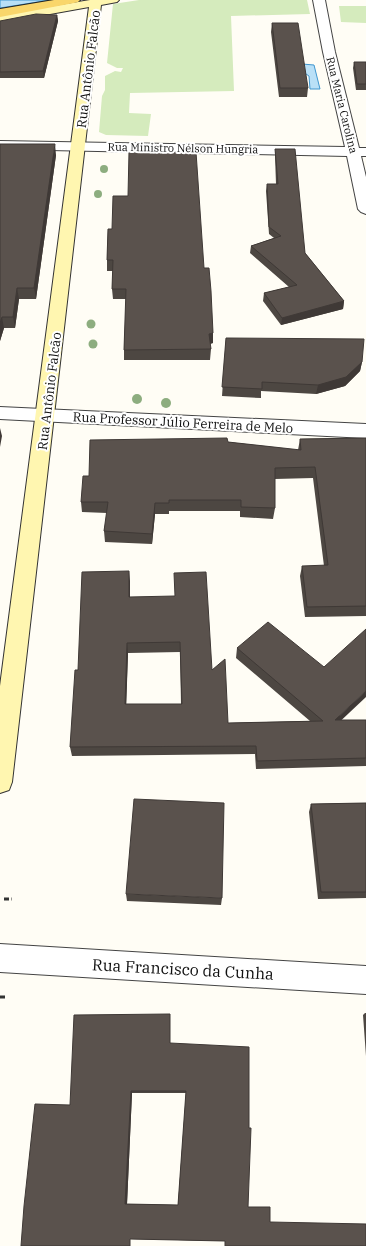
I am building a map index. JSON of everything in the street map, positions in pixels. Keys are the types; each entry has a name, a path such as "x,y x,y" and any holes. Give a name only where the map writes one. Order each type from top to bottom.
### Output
{"main road":[{"path":"0,13 74,0"},
{"path":"0,18 96,1 113,0"},
{"name":"Rua Antônio Falcão","path":"0,782 96,1"}],"street":[{"name":"Rua Maria Carolina","path":"319,0 324,34 360,152 366,209"},
{"name":"Rua Ministro Nélson Hungria","path":"0,145 78,145 360,152"},
{"name":"Rua Professor Júlio Ferreira de Melo","path":"0,413 46,414 366,431"},
{"name":"Rua Francisco da Cunha","path":"0,958 366,980"}],"path":[{"path":"4,899 12,899"},
{"path":"0,997 6,997"}],"green space":[{"path":"139,0 307,0 310,14 231,16 234,91 130,93 129,113 151,114 148,136 106,135 99,132 102,96 105,90 105,76 115,71 121,72 123,68 117,68 107,63 113,4"},
{"path":"339,6 366,6 366,23 341,22"}],"water":[{"path":"0,0 50,0 0,8"},
{"path":"302,64 314,65 320,89 310,89 309,76 303,72"}],"building":[{"path":"36,14 57,15 43,71 0,72 0,21"},
{"path":"272,23 298,23 308,88 280,88"},
{"path":"354,62 366,62 366,84 357,84"},
{"path":"0,144 55,144 34,288 17,288 13,317 2,317 0,323"},
{"path":"275,149 295,149 305,253 344,301 282,318 264,293 297,285 251,246 281,236 269,227 267,184 278,184"},
{"path":"129,152 196,152 204,268 209,268 211,291 213,333 209,334 211,349 124,350 126,289 112,289 113,260 107,260 108,229 112,229 113,196 128,196"},
{"path":"226,338 364,339 362,362 346,377 318,385 262,382 262,389 222,387"},
{"path":"227,438 228,442 301,450 300,439 366,438 366,606 307,607 302,566 328,565 315,467 275,468 275,508 241,507 241,500 169,500 169,503 155,503 152,534 104,531 108,502 81,502 83,476 89,476 90,440"},
{"path":"129,571 129,597 175,596 174,573 206,572 212,670 225,659 228,723 323,721 237,648 268,622 324,667 366,629 366,691 335,720 366,720 366,758 257,761 256,746 70,747 75,670 78,670 82,572","holes":["180,642 182,704 125,704 127,643"]},
{"path":"134,799 224,803 222,898 126,894"},
{"path":"366,803 366,892 321,892 311,804"},
{"path":"170,1014 170,1043 249,1047 249,1128 251,1128 248,1207 270,1207 270,1222 366,1224 366,1246 225,1246 225,1241 130,1239 130,1246 21,1246 35,1104 70,1105 74,1015","holes":["131,1091 186,1091 178,1205 125,1204"]}]}
